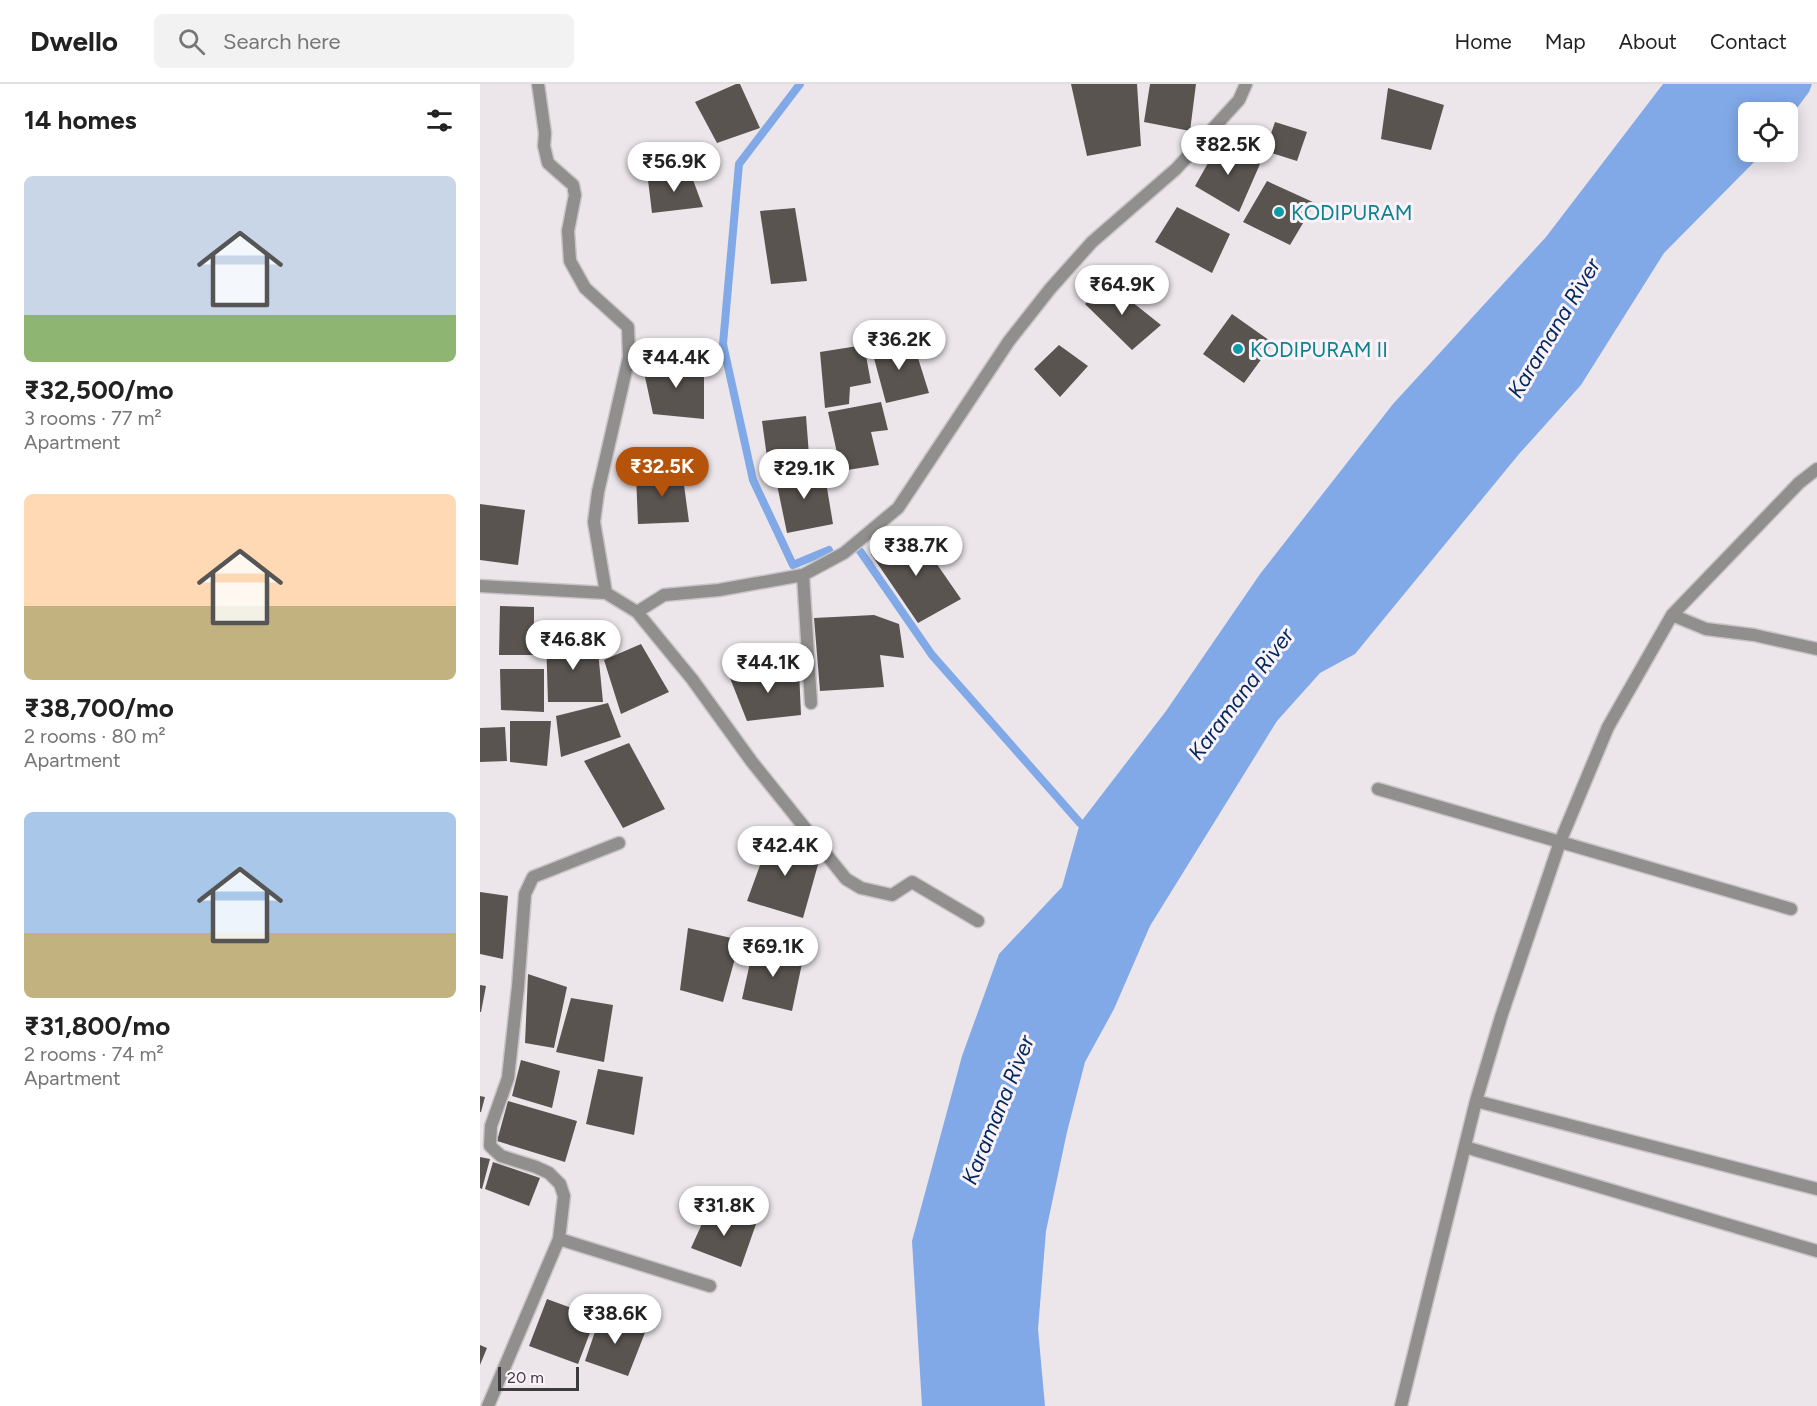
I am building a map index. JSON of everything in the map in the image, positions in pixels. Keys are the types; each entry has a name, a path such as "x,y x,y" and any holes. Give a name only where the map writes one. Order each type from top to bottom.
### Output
{"street":[{"path":"538,84 545,134 544,146 548,163 573,185 575,195 568,231 570,261 585,288 628,327 629,357 598,492 594,522 606,593"},
{"path":"637,612 664,595 719,590 802,574 844,553 898,508 1009,341 1050,289 1092,242 1176,169 1239,100 1246,84"},
{"path":"1401,1406 1476,1101 1501,1017 1560,842 1608,727 1672,615 1799,483 1817,469"},
{"path":"802,574 811,703"},
{"path":"480,586 606,593 637,612 692,679 752,762 846,879 861,888 892,895 912,882 978,921"},
{"path":"1672,615 1706,628 1754,635 1817,649"},
{"path":"1378,789 1791,909"},
{"path":"488,1406 559,1239 564,1196 560,1184 549,1173 501,1156 490,1146 491,1126 508,1078 525,894 533,877 619,843"},
{"path":"1476,1101 1817,1189"},
{"path":"1465,1147 1817,1251"},
{"path":"559,1239 710,1286"}],"water":[{"name":"Karamana River","path":"1663,84 1812,84 1798,107 1798,102 1738,102 1738,162 1754,162 1664,253 1581,385 1519,454 1355,654 1320,673 1277,721 1150,926 1114,1009 1085,1062 1067,1132 1046,1231 1038,1329 1045,1406 922,1406 912,1241 962,1056 999,954 1062,887 1080,823 1166,711 1260,574 1393,404 1546,237"}],"building":[{"path":"740,84 760,128 717,143 695,102"},
{"path":"1071,84 1137,84 1141,146 1087,156"},
{"path":"1150,84 1196,84 1190,131 1144,122"},
{"path":"1388,88 1444,105 1431,150 1381,139"},
{"path":"1275,122 1307,132 1297,161 1265,151"},
{"path":"1220,142 1260,164 1239,212 1195,186"},
{"path":"689,169 703,207 652,213 648,180"},
{"name":"KODIPURAM","path":"1267,181 1315,203 1290,245 1243,222"},
{"path":"1177,207 1230,234 1212,273 1155,242"},
{"path":"795,208 807,281 771,284 760,211"},
{"path":"1107,282 1161,325 1132,350 1085,304"},
{"name":"KODIPURAM II","path":"1232,314 1273,343 1244,383 1203,354"},
{"path":"912,339 929,393 886,403 871,347"},
{"path":"864,345 871,383 850,387 849,404 825,408 820,352"},
{"path":"1059,345 1088,366 1060,397 1034,369"},
{"path":"642,363 704,365 704,419 653,414"},
{"path":"881,402 888,430 871,432 879,465 841,471 828,412"},
{"path":"806,416 810,468 769,472 762,421"},
{"path":"682,470 689,522 638,524 636,475"},
{"path":"824,470 833,524 787,533 775,475"},
{"path":"480,504 525,510 518,565 480,560"},
{"path":"914,531 961,599 918,623 871,554"},
{"path":"500,606 534,607 534,655 499,655"},
{"path":"874,615 899,624 904,658 880,655 884,687 820,691 814,618"},
{"path":"546,639 597,641 603,702 548,702"},
{"path":"641,644 669,692 621,714 604,660"},
{"path":"500,669 544,669 544,712 501,710"},
{"path":"799,670 801,715 747,721 728,673"},
{"path":"608,703 621,737 561,757 556,716"},
{"path":"510,721 551,721 547,766 510,762"},
{"path":"505,727 507,761 480,762 480,728"},
{"path":"629,743 665,809 623,828 584,761"},
{"path":"771,835 821,854 803,918 747,901"},
{"path":"480,892 508,896 503,959 480,954"},
{"path":"688,928 740,940 723,1002 680,990"},
{"path":"753,949 804,954 792,1011 742,999"},
{"path":"528,974 567,987 554,1048 525,1043"},
{"path":"480,985 486,986 481,1012 480,1012"},
{"path":"571,998 613,1005 604,1062 556,1052"},
{"path":"521,1060 560,1071 552,1108 512,1096"},
{"path":"598,1069 643,1077 634,1135 586,1124"},
{"path":"480,1096 485,1097 481,1112 480,1112"},
{"path":"508,1101 577,1121 565,1162 497,1141"},
{"path":"480,1157 490,1159 482,1189 480,1188"},
{"path":"493,1162 540,1178 529,1206 485,1189"},
{"path":"710,1206 756,1224 741,1267 691,1248"},
{"path":"547,1299 596,1317 578,1364 529,1346"},
{"path":"601,1314 646,1330 628,1376 585,1361"},
{"path":"480,1345 487,1348 480,1365"}],"waterway":[{"path":"800,84 739,164 723,344 753,480 793,565 829,550"},
{"path":"860,551 932,655 1080,823"}],"place":[{"name":"KODIPURAM","path":"1279,212"},
{"name":"KODIPURAM II","path":"1238,349"}]}
